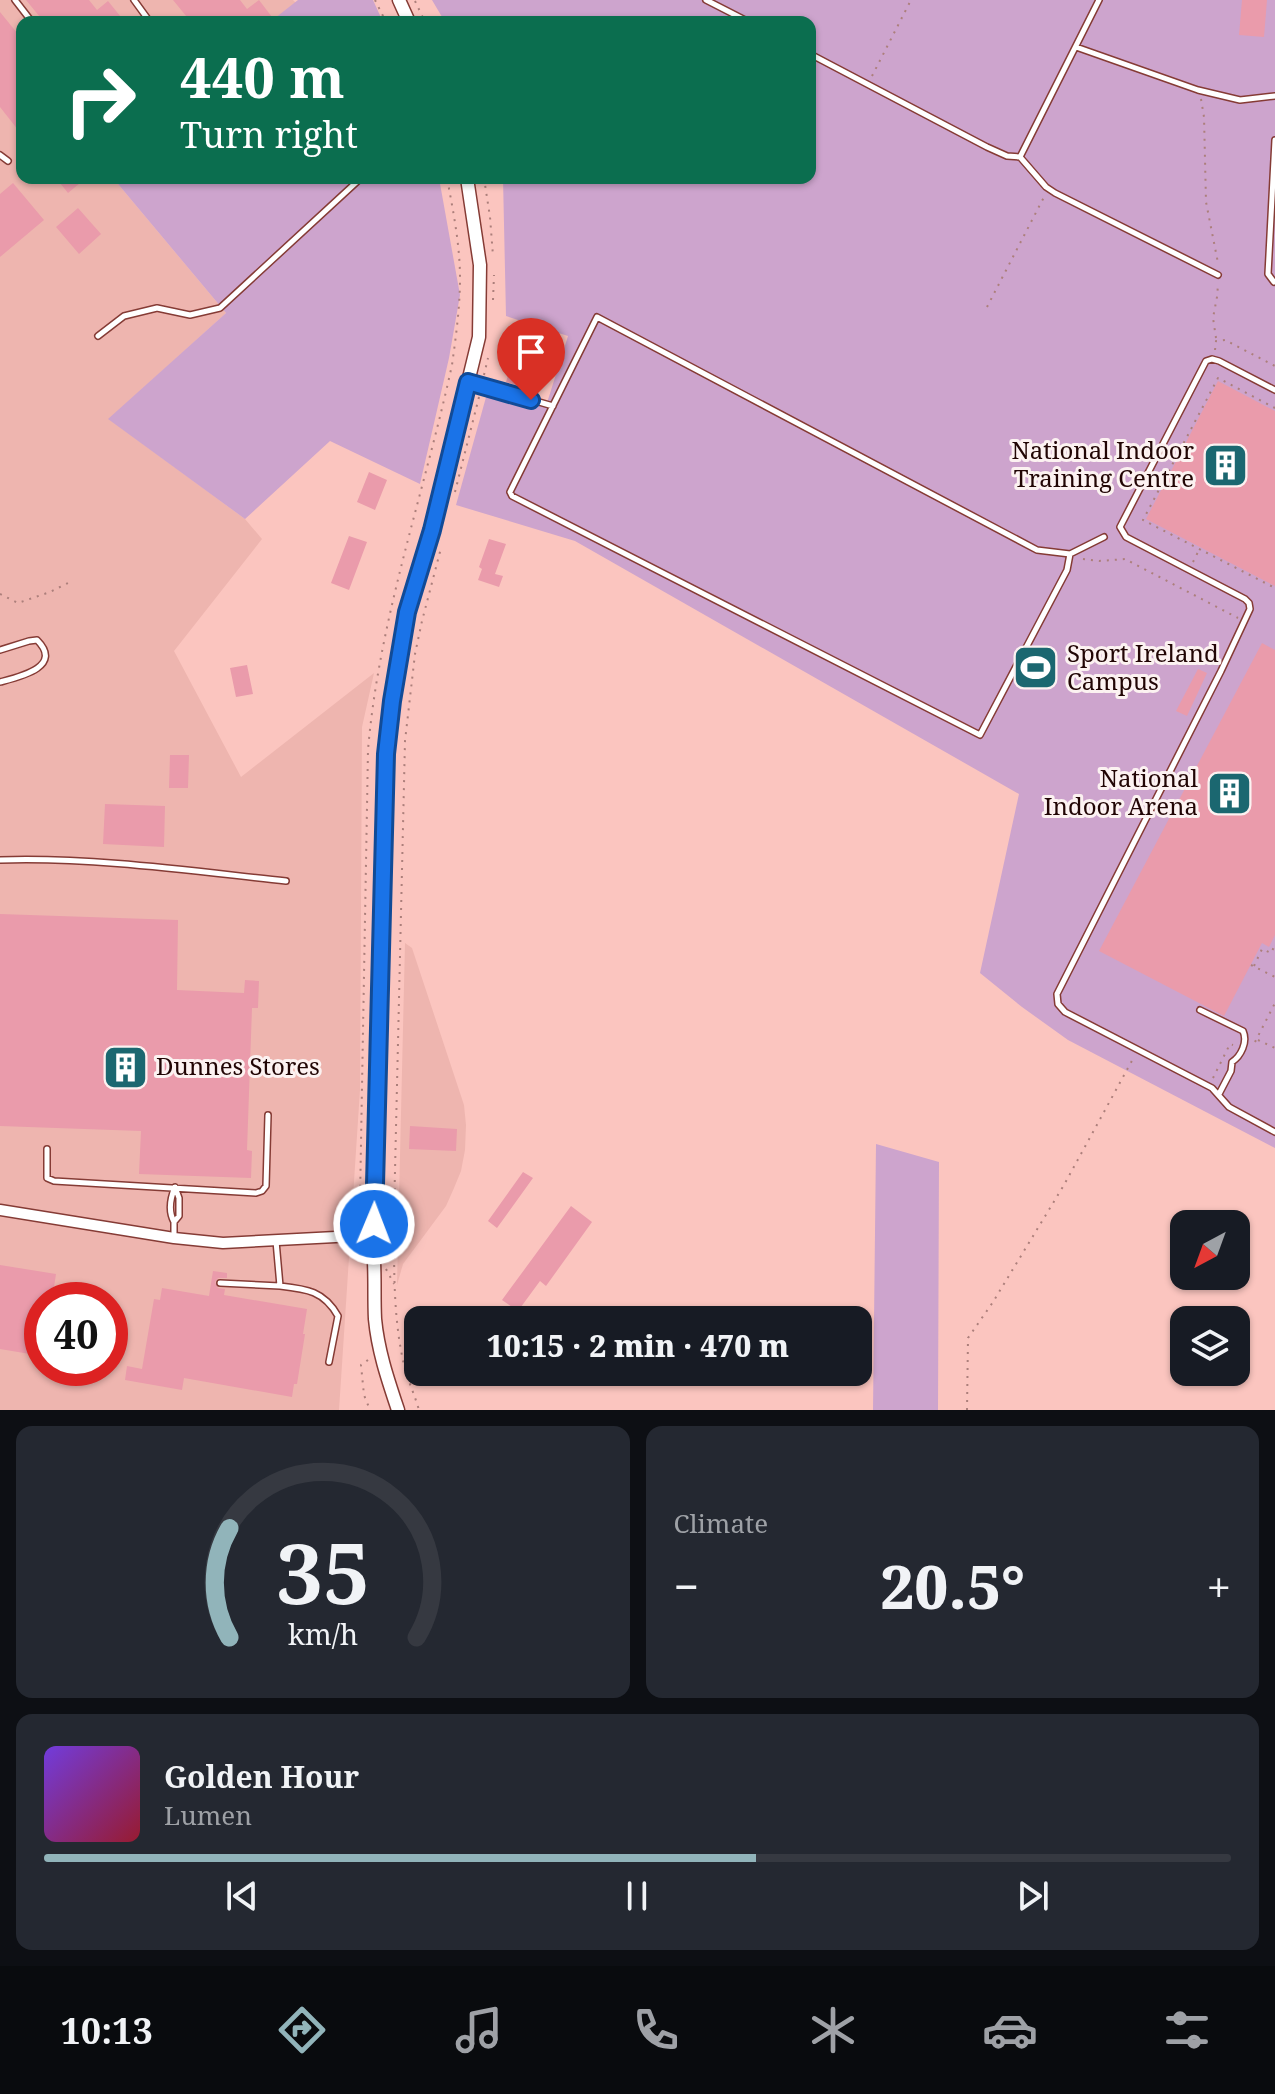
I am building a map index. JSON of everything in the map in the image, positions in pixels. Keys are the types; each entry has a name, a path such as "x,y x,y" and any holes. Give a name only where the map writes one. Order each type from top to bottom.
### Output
{"street":[{"path":"398,1410 386,1375 375,1319 374,1229 387,741 407,612 432,530 479,337 480,265 468,184"},
{"path":"0,1210 223,1243 374,1229"}],"lane":[{"path":"15,0 27,16"},
{"path":"706,0 737,16"},
{"path":"1020,157 1099,0"},
{"path":"1076,47 1198,90 1240,100 1275,96"},
{"path":"816,57 987,147 1007,156 1020,157 1048,189 1218,275"},
{"path":"1274,282 1268,274 1275,140"},
{"path":"0,155 8,161"},
{"path":"98,336 124,316 157,308 190,315 220,308 354,184"},
{"path":"1070,554 1067,570 980,735 512,496 510,492 597,317 1037,550 1070,554 1104,537"},
{"path":"1275,390 1215,359 1204,363 1120,527 1126,537 1245,599 1250,609 1058,990 1058,1004 1065,1012 1212,1088 1234,1111 1275,1132"},
{"path":"468,382 553,406"},
{"path":"0,650 37,640 44,647 46,656 43,664 33,672 0,682"},
{"path":"0,860 36,859 174,869 286,881"},
{"path":"1200,1010 1245,1033 1246,1041 1237,1059 1232,1062 1231,1071 1219,1094"},
{"path":"47,1149 47,1178 50,1180 256,1193 266,1186 268,1115"},
{"path":"174,1238 174,1222 179,1216 179,1198 175,1187"},
{"path":"374,1229 396,1224"},
{"path":"276,1240 280,1286"},
{"path":"220,1283 280,1286 320,1295 332,1305 338,1316 329,1362"}],"path":[{"path":"868,84 911,0"},
{"path":"1198,90 1204,117 1206,202 1218,260 1213,318 1215,359"},
{"path":"485,184 493,256"},
{"path":"987,307 1048,189"},
{"path":"493,269 493,304"},
{"path":"1216,341 1225,340 1275,366"},
{"path":"452,504 482,386 489,345"},
{"path":"1275,408 1218,378 1143,520 1275,588"},
{"path":"419,1410 399,1336 394,1272 405,741 415,654 441,548"},
{"path":"1070,554 1085,560 1125,559 1245,621"},
{"path":"0,594 18,603 68,583"},
{"path":"1275,945 1271,953 1262,949 1252,965 1275,977"},
{"path":"1257,1039 1275,1048"},
{"path":"967,1410 968,1338 1064,1185 1138,1049"},
{"path":"361,1365 364,1395 370,1410"}],"shaded area":[{"path":"0,0 293,0 296,3 279,16 16,16 16,184 118,184 226,313 109,419 245,519 262,539 174,651 241,777 374,673 362,727 360,1090 339,1410 0,1410"},
{"path":"298,0 373,0 380,16 278,16"},
{"name":"Sport Ireland Campus","path":"432,0 1275,0 1275,1148 1068,1040 980,973 1019,794 575,541 456,505 488,390 547,403 568,336 506,316 503,184 816,184 816,16 441,16"},
{"path":"118,184 440,184 460,295 420,484 330,441 245,519 108,419 226,313"},
{"path":"405,943 412,948 464,1105 466,1125 461,1171 454,1188 446,1206 403,1264 397,1285"},
{"path":"876,1144 939,1162 938,1410 873,1410"}],"building":[{"path":"26,0 89,0 97,10 108,1 120,16 39,16"},
{"path":"173,0 240,0 247,9 259,0 271,16 186,16"},
{"path":"1242,0 1267,0 1264,37 1239,35"},
{"path":"0,12 16,32 16,127 0,107"},
{"path":"13,183 44,220 0,257 0,194"},
{"path":"61,184 79,184 68,193"},
{"path":"78,208 101,234 79,254 56,227"},
{"path":"514,356 528,360 519,386 506,382"},
{"name":"National Indoor Training Centre","path":"1218,381 1275,411 1275,586 1146,519"},
{"path":"369,472 387,480 375,510 357,502"},
{"path":"349,536 367,542 349,590 331,583"},
{"path":"489,539 506,544 495,574 503,576 499,587 478,580 482,569 479,567"},
{"name":"National Indoor Arena","path":"1262,643 1275,650 1275,935 1269,947 1262,943 1224,1016 1099,951"},
{"path":"247,665 253,694 236,697 230,668"},
{"path":"1198,669 1207,673 1187,716 1176,711"},
{"path":"170,755 189,755 188,788 169,788"},
{"path":"105,804 165,806 164,847 103,844"},
{"name":"Dunnes Stores","path":"0,914 178,920 177,990 244,993 245,980 259,981 258,1008 252,1008 247,1150 252,1151 251,1178 139,1174 141,1131 0,1126"},
{"path":"410,1126 457,1129 456,1151 409,1149"},
{"path":"523,1172 533,1178 497,1228 488,1221"},
{"path":"571,1206 592,1222 546,1286 540,1281 522,1306 511,1306 502,1300"},
{"path":"0,1265 56,1274 55,1282 24,1282 24,1353 0,1349"},
{"path":"213,1271 227,1273 227,1278 218,1278 215,1282 218,1288 225,1289 224,1295 307,1309 297,1384 294,1384 292,1397 184,1378 182,1390 128,1381 128,1366 142,1369 154,1299 160,1300 162,1288 209,1296"}],"place":[{"name":"National Indoor Training Centre","path":"1225,465"},
{"name":"Sport Ireland Campus","path":"1036,668"},
{"name":"National Indoor Arena","path":"1229,793"},
{"name":"Dunnes Stores","path":"125,1067"}],"route":[{"path":"374,1224 386,754 407,612 432,530 468,382 531,400"}]}
